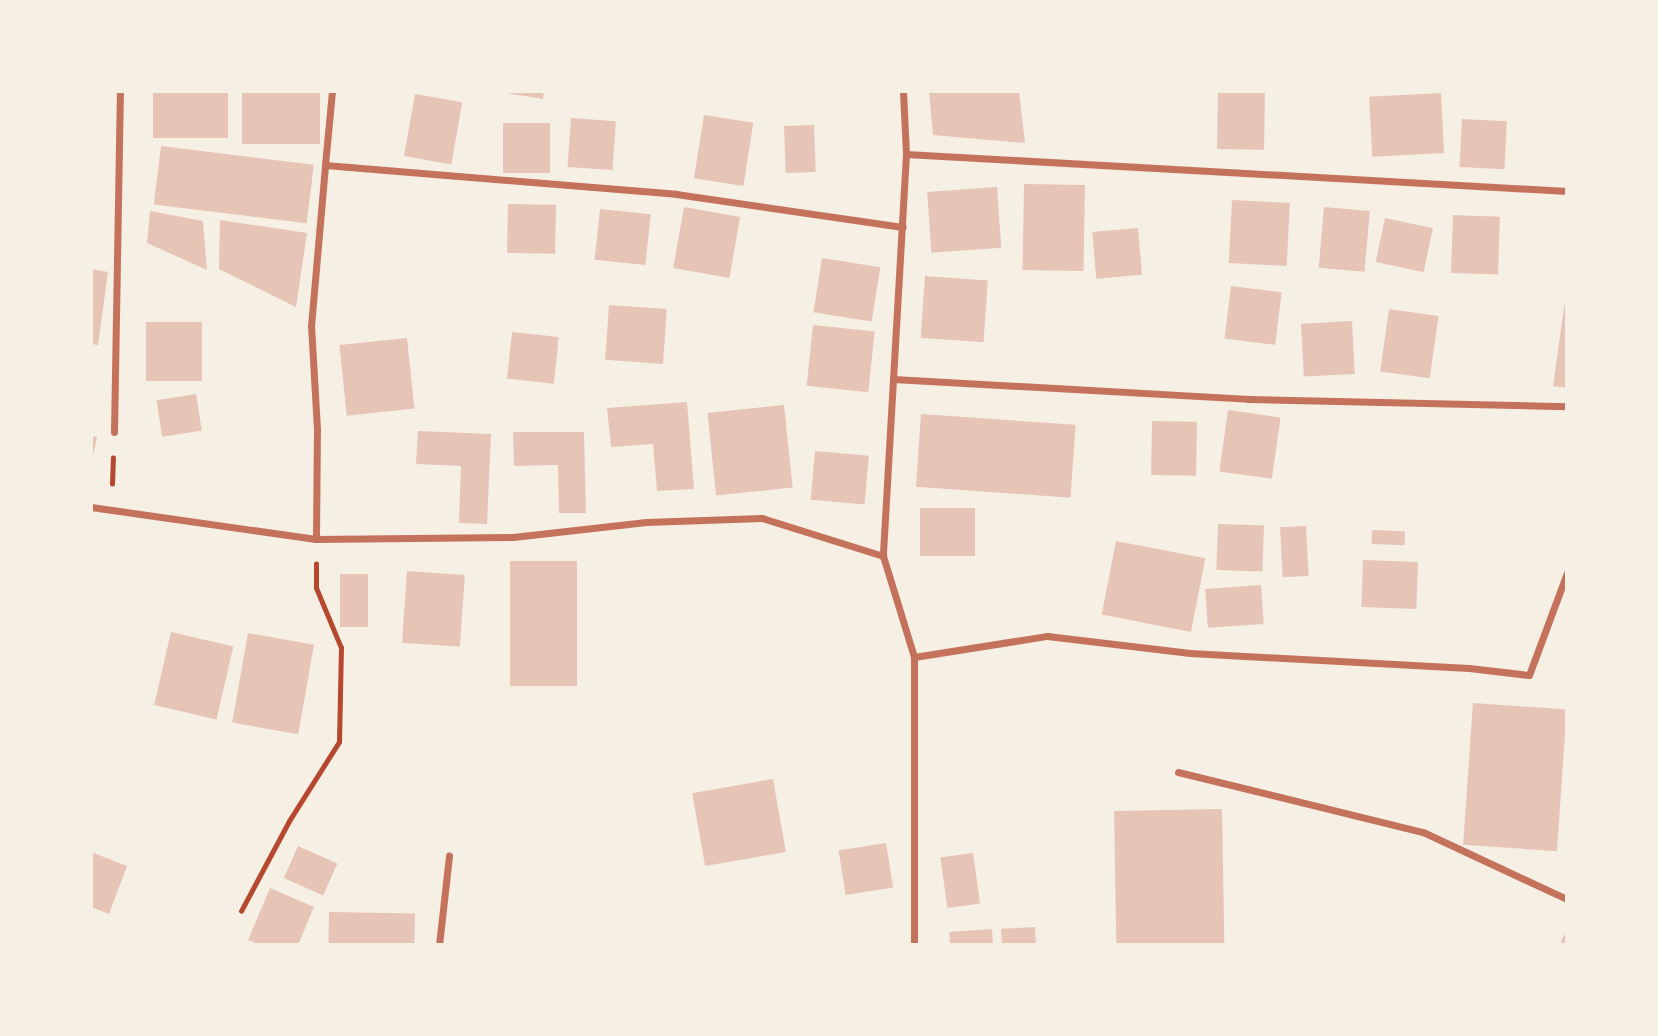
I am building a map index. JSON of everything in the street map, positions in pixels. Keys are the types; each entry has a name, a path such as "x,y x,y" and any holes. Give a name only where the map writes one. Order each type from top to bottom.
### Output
{"street":[{"path":"114,432 120,91"},
{"path":"316,539 311,326 332,91"},
{"path":"903,91 906,154 903,227 883,556 915,657 911,718 914,771 914,945"},
{"path":"906,154 1567,191"},
{"path":"325,165 676,194 903,227"},
{"path":"893,379 1248,399 1567,406"},
{"path":"91,507 316,539 513,537 646,523 762,518 883,556"},
{"path":"915,657 1047,636 1190,653 1469,667 1529,675 1567,573"},
{"path":"1178,772 1423,831 1567,899"},
{"path":"439,945 449,856"}],"path":[{"path":"111,497 114,432"},
{"path":"241,911 289,821 340,742 341,648 316,588 316,539"}],"building":[{"path":"153,91 228,91 228,138 153,138"},
{"path":"242,91 320,91 320,144 242,144"},
{"path":"495,91 544,91 543,99"},
{"path":"929,91 1019,91 1025,143 933,135"},
{"path":"1218,92 1265,93 1264,150 1217,149"},
{"path":"1441,93 1444,153 1372,157 1369,97"},
{"path":"415,94 462,102 451,164 404,156"},
{"path":"704,115 753,123 743,186 694,178"},
{"path":"571,118 616,121 612,170 568,167"},
{"path":"1462,119 1507,121 1504,169 1459,167"},
{"path":"503,123 550,123 550,173 503,173"},
{"path":"814,125 816,172 786,173 784,126"},
{"path":"161,146 314,165 307,223 154,205"},
{"path":"1024,184 1085,185 1083,271 1022,270"},
{"path":"997,187 1001,248 931,253 927,192"},
{"path":"1232,200 1290,203 1287,266 1229,263"},
{"path":"508,204 556,205 555,254 507,253"},
{"path":"684,207 740,217 729,278 673,268"},
{"path":"1324,207 1370,211 1365,272 1319,268"},
{"path":"600,209 651,214 645,265 595,260"},
{"path":"150,211 203,221 207,270 147,243"},
{"path":"1453,215 1500,217 1498,275 1451,273"},
{"path":"1385,218 1433,228 1424,272 1376,262"},
{"path":"220,220 307,233 296,307 219,269"},
{"path":"1138,228 1142,275 1096,279 1092,232"},
{"path":"822,258 880,267 872,322 813,312"},
{"path":"91,269 108,272 98,345 91,344"},
{"path":"925,276 988,280 984,342 921,338"},
{"path":"1231,286 1282,292 1275,345 1225,339"},
{"path":"1567,301 1567,388 1553,386"},
{"path":"609,305 667,309 663,364 605,360"},
{"path":"1389,309 1439,316 1430,378 1380,371"},
{"path":"1352,321 1355,374 1304,377 1301,324"},
{"path":"146,322 202,322 202,381 146,381"},
{"path":"813,325 875,331 868,392 807,386"},
{"path":"512,332 559,337 554,384 507,379"},
{"path":"407,338 414,409 347,416 339,345"},
{"path":"196,394 202,431 162,437 156,400"},
{"path":"687,402 694,489 657,491 653,444 611,447 607,408"},
{"path":"784,405 793,488 716,496 707,413"},
{"path":"1228,410 1280,417 1272,479 1219,471"},
{"path":"921,414 1076,425 1071,498 916,487"},
{"path":"1152,421 1197,422 1196,476 1151,475"},
{"path":"418,431 491,434 487,524 459,523 461,466 416,464"},
{"path":"513,432 584,432 586,513 559,513 558,465 514,466"},
{"path":"91,436 97,437 92,461 91,460"},
{"path":"815,451 869,456 865,505 811,500"},
{"path":"920,508 975,508 975,556 920,556"},
{"path":"1218,524 1264,526 1262,572 1216,570"},
{"path":"1306,526 1309,576 1283,577 1280,527"},
{"path":"1372,530 1405,531 1404,545 1372,544"},
{"path":"1116,541 1205,558 1191,632 1102,615"},
{"path":"1363,560 1418,562 1416,609 1361,607"},
{"path":"510,561 577,561 577,686 510,686"},
{"path":"407,571 465,575 460,647 402,643"},
{"path":"340,574 368,574 368,627 340,627"},
{"path":"1261,585 1264,624 1208,628 1205,589"},
{"path":"171,632 233,646 216,719 154,705"},
{"path":"248,633 314,645 298,734 232,723"},
{"path":"1473,703 1567,710 1557,851 1463,845"},
{"path":"773,779 786,852 705,866 692,793"},
{"path":"1222,809 1224,945 1116,945 1114,811"},
{"path":"886,843 893,887 846,895 839,851"},
{"path":"298,846 337,863 323,895 284,878"},
{"path":"91,852 127,866 109,914 91,907"},
{"path":"973,853 980,904 947,908 940,858"},
{"path":"270,888 314,907 298,945 260,945 248,940"},
{"path":"329,912 415,914 414,945 328,945"},
{"path":"1035,927 1036,945 1002,945 1001,929"},
{"path":"1567,927 1567,945 1560,945"},
{"path":"992,929 993,945 950,945 949,932"}]}
